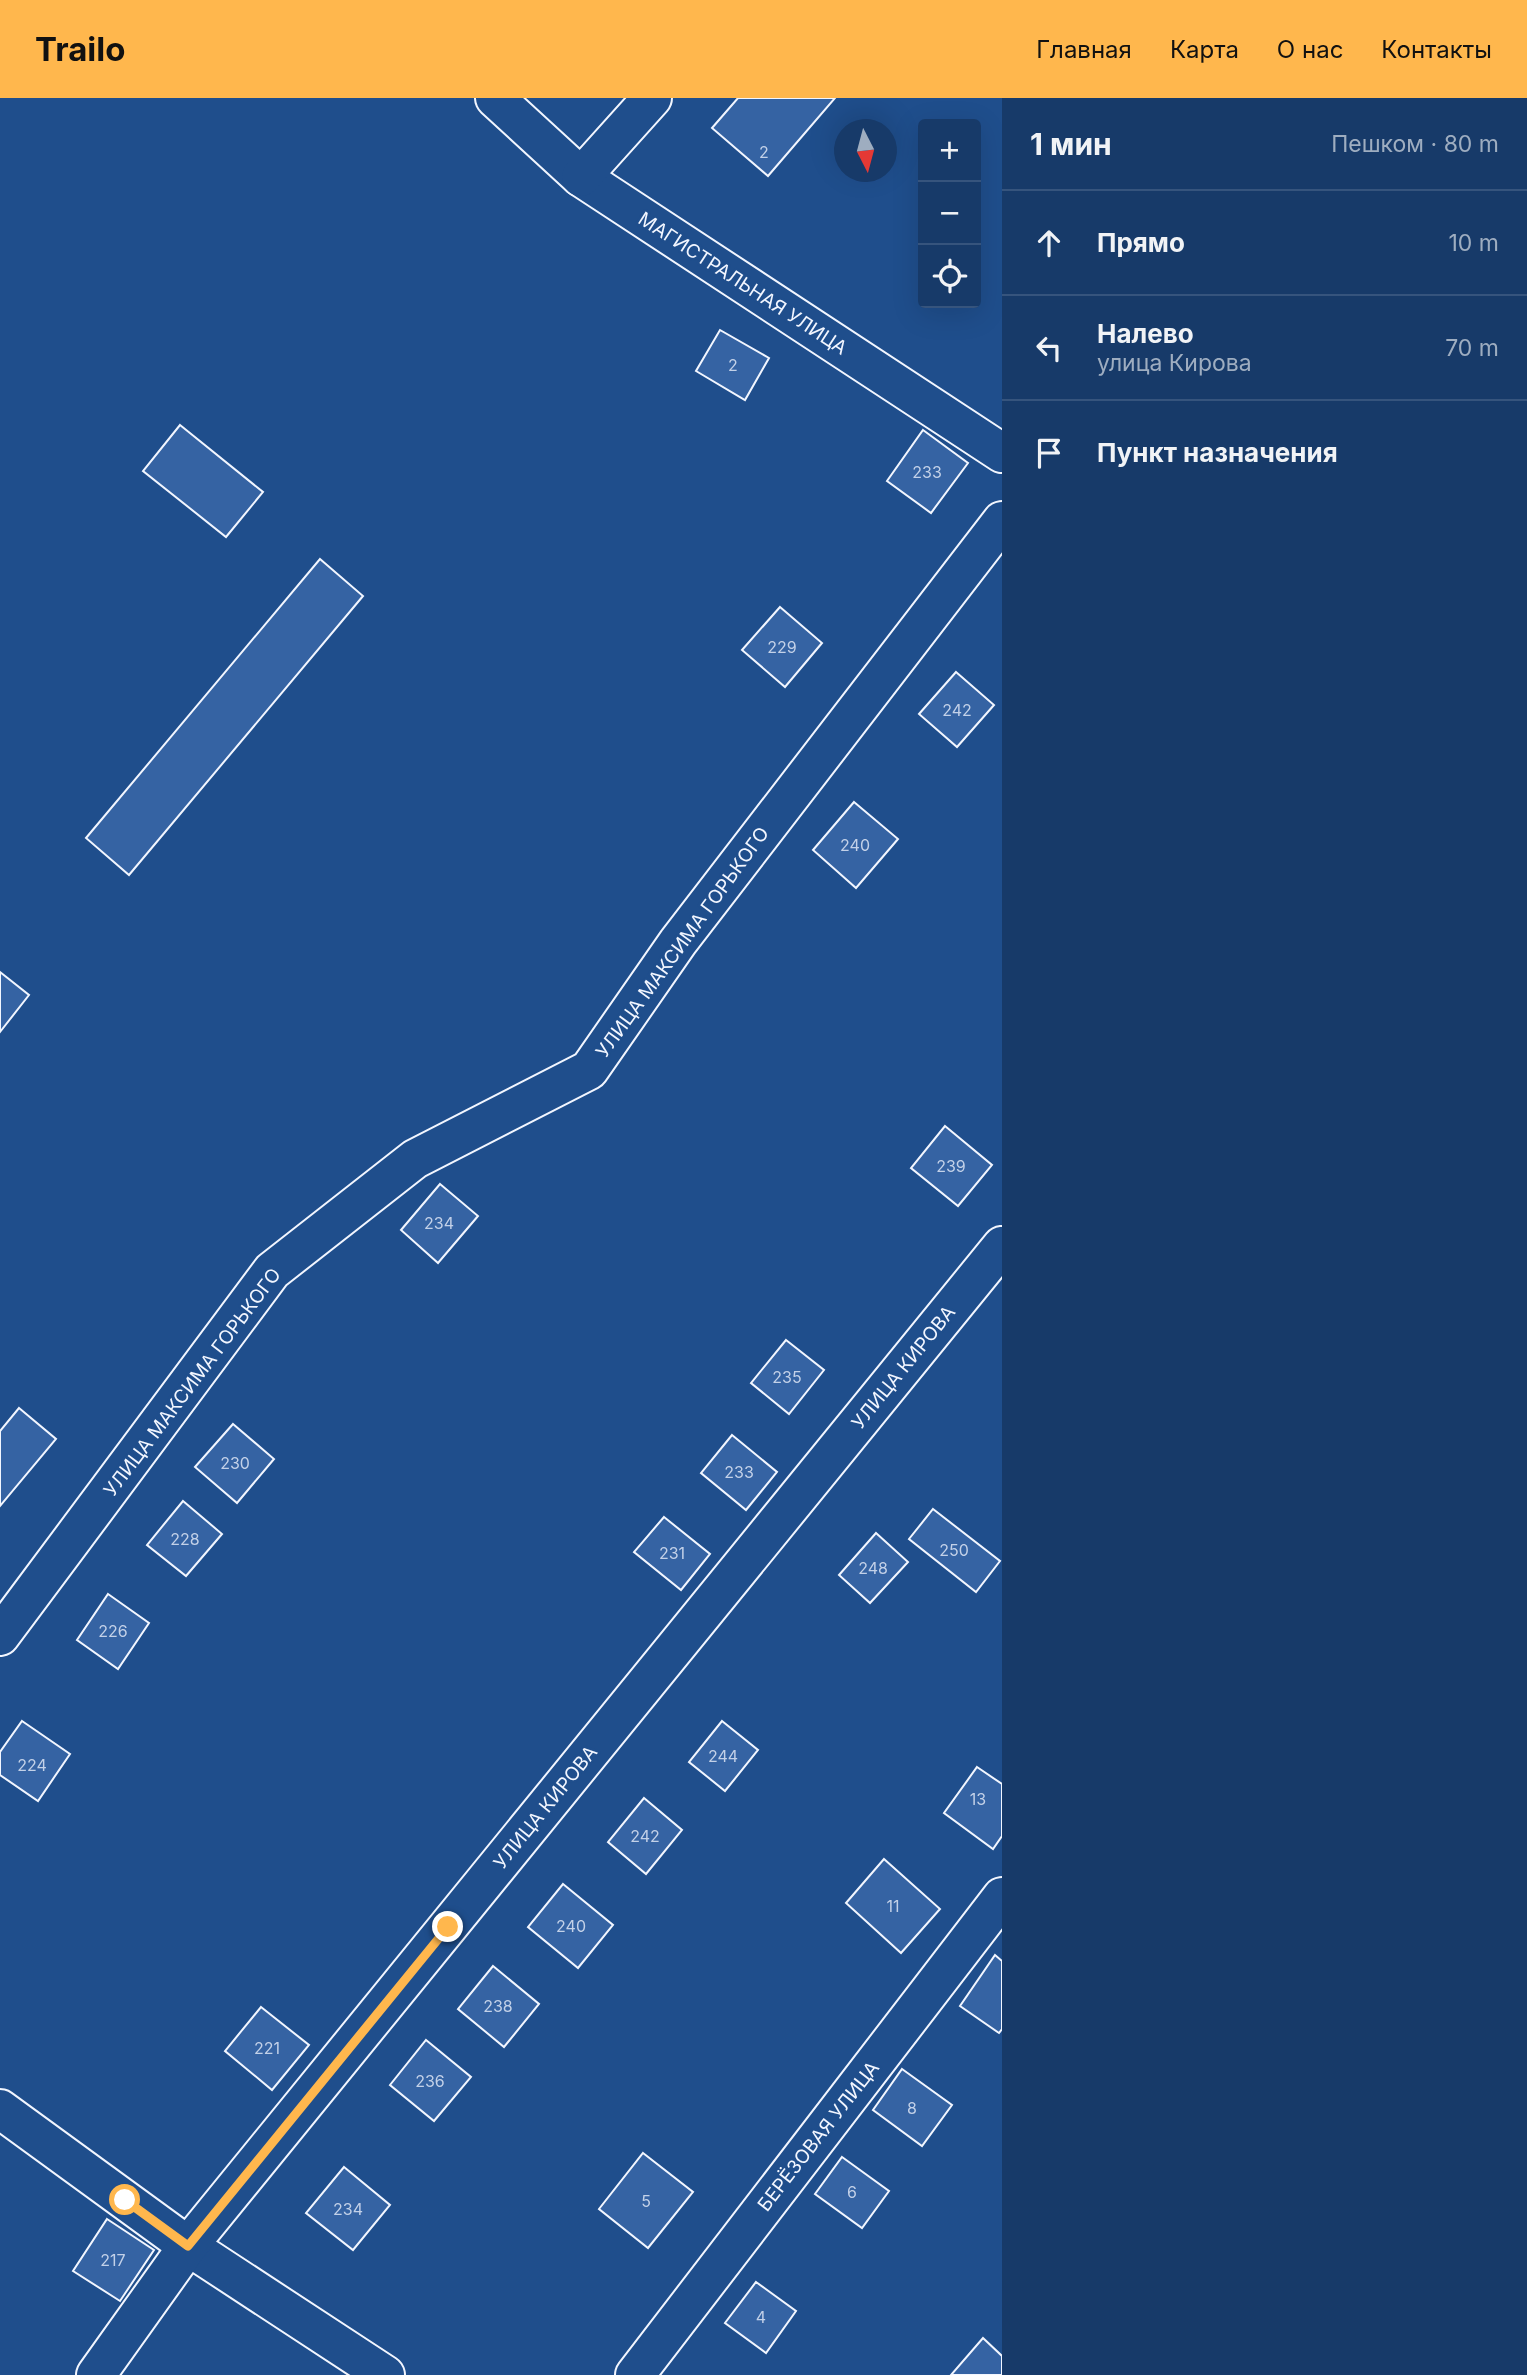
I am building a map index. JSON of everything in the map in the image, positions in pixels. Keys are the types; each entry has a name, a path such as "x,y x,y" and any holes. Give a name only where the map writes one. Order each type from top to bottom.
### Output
{"street":[{"name":"МАГИСТРАЛЬНАЯ УЛИЦА","path":"495,98 581,177 1002,453"},
{"path":"581,177 652,98"},
{"name":"УЛИЦА МАКСИМА ГОРЬКОГО","path":"0,1636 272,1272 415,1160 589,1070 678,942 1002,521"},
{"name":"УЛИЦА КИРОВА","path":"96,2375 188,2246 1002,1245"},
{"name":"БЕРЁЗОВАЯ УЛИЦА","path":"635,2375 1002,1897"},
{"path":"0,2109 188,2246 385,2375"}],"building":[{"path":"738,98 835,98 768,176 712,128"},
{"path":"720,330 769,358 745,400 696,371"},
{"path":"180,425 263,492 226,537 143,471"},
{"path":"923,430 968,463 931,513 887,481"},
{"path":"320,559 363,596 129,875 86,838"},
{"path":"780,607 822,643 785,687 742,650"},
{"path":"956,672 994,705 957,747 919,714"},
{"path":"854,802 898,839 856,888 813,850"},
{"path":"0,972 29,995 0,1032"},
{"path":"945,1126 992,1165 958,1206 911,1168"},
{"path":"440,1184 478,1216 438,1263 401,1230"},
{"path":"786,1340 824,1370 789,1414 751,1383"},
{"path":"19,1408 56,1439 0,1506 0,1431"},
{"path":"233,1424 274,1459 237,1503 195,1467"},
{"path":"732,1435 777,1472 746,1510 701,1473"},
{"path":"183,1501 222,1534 186,1576 147,1545"},
{"path":"933,1509 1000,1561 976,1592 909,1539"},
{"path":"664,1517 710,1554 681,1590 634,1552"},
{"path":"876,1533 908,1562 870,1603 839,1575"},
{"path":"108,1594 149,1623 118,1669 77,1640"},
{"path":"22,1721 70,1754 38,1801 0,1775 0,1752"},
{"path":"722,1721 758,1750 725,1791 689,1762"},
{"path":"977,1767 1002,1784 1002,1836 993,1849 944,1813"},
{"path":"644,1798 682,1830 646,1874 608,1842"},
{"path":"884,1859 940,1909 901,1953 846,1903"},
{"path":"563,1884 613,1925 578,1968 528,1927"},
{"path":"995,1955 1002,1961 1002,2029 999,2033 960,2006"},
{"path":"493,1966 539,2004 504,2047 458,2009"},
{"path":"261,2007 309,2045 272,2090 225,2051"},
{"path":"426,2040 471,2077 434,2121 390,2085"},
{"path":"902,2069 952,2105 922,2146 873,2110"},
{"path":"643,2153 693,2192 648,2248 599,2209"},
{"path":"842,2157 889,2191 862,2228 815,2194"},
{"path":"344,2167 390,2205 353,2250 306,2213"},
{"path":"107,2219 154,2250 120,2301 73,2271"},
{"path":"756,2282 796,2311 766,2353 725,2323"},
{"path":"983,2338 1002,2356 1002,2375 951,2375"}],"route":[{"path":"125,2200 188,2246 448,1927"}]}
